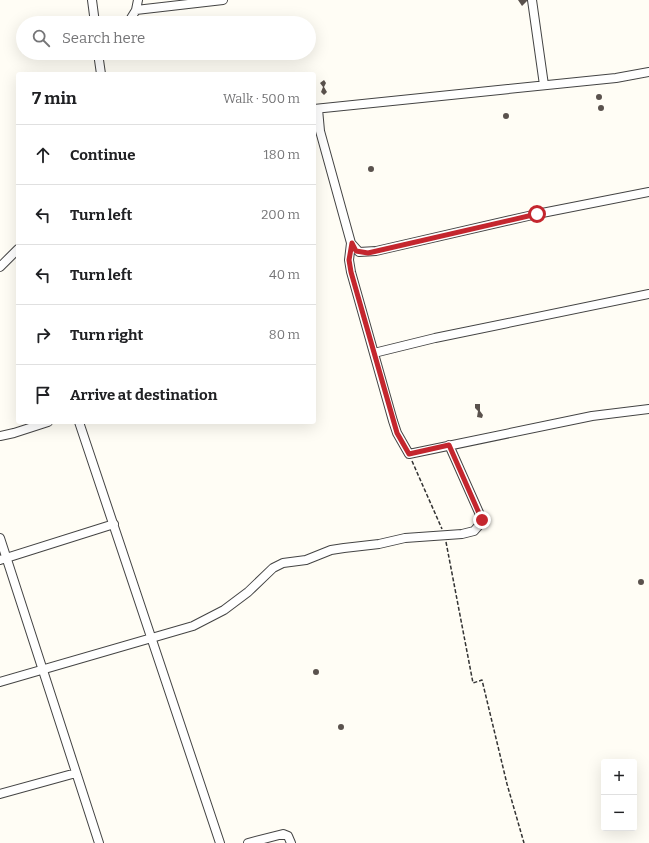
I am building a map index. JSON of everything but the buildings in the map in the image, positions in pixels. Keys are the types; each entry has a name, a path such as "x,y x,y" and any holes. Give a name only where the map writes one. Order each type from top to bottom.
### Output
{"street":[{"path":"92,0 94,16"},
{"path":"132,16 136,10 138,0"},
{"path":"136,10 223,0"},
{"path":"532,0 544,85"},
{"path":"99,60 101,72"},
{"path":"649,72 544,85 316,109 320,131 352,243 356,251 368,253 531,216 649,192"},
{"path":"352,243 349,260 351,272 393,421 397,433 409,454 592,416 649,409"},
{"path":"0,267 16,251"},
{"path":"374,353 435,338 649,294"},
{"path":"0,436 14,434 42,424"},
{"path":"81,424 220,843"},
{"path":"0,682 182,630 212,618 244,595 278,565 306,560 338,549 405,538 445,536 471,532 479,526 482,520 449,445"},
{"path":"3,559 114,524"},
{"path":"0,538 3,559 42,669 99,843"},
{"path":"0,794 76,773"},
{"path":"248,843 283,834 288,836 291,843"}],"path":[{"path":"409,454 445,536 473,683 482,680 507,784 524,843"}],"route":[{"path":"482,520 449,445 409,454 397,433 351,272 349,260 350,251 352,243 356,251 368,253 537,214"}]}
